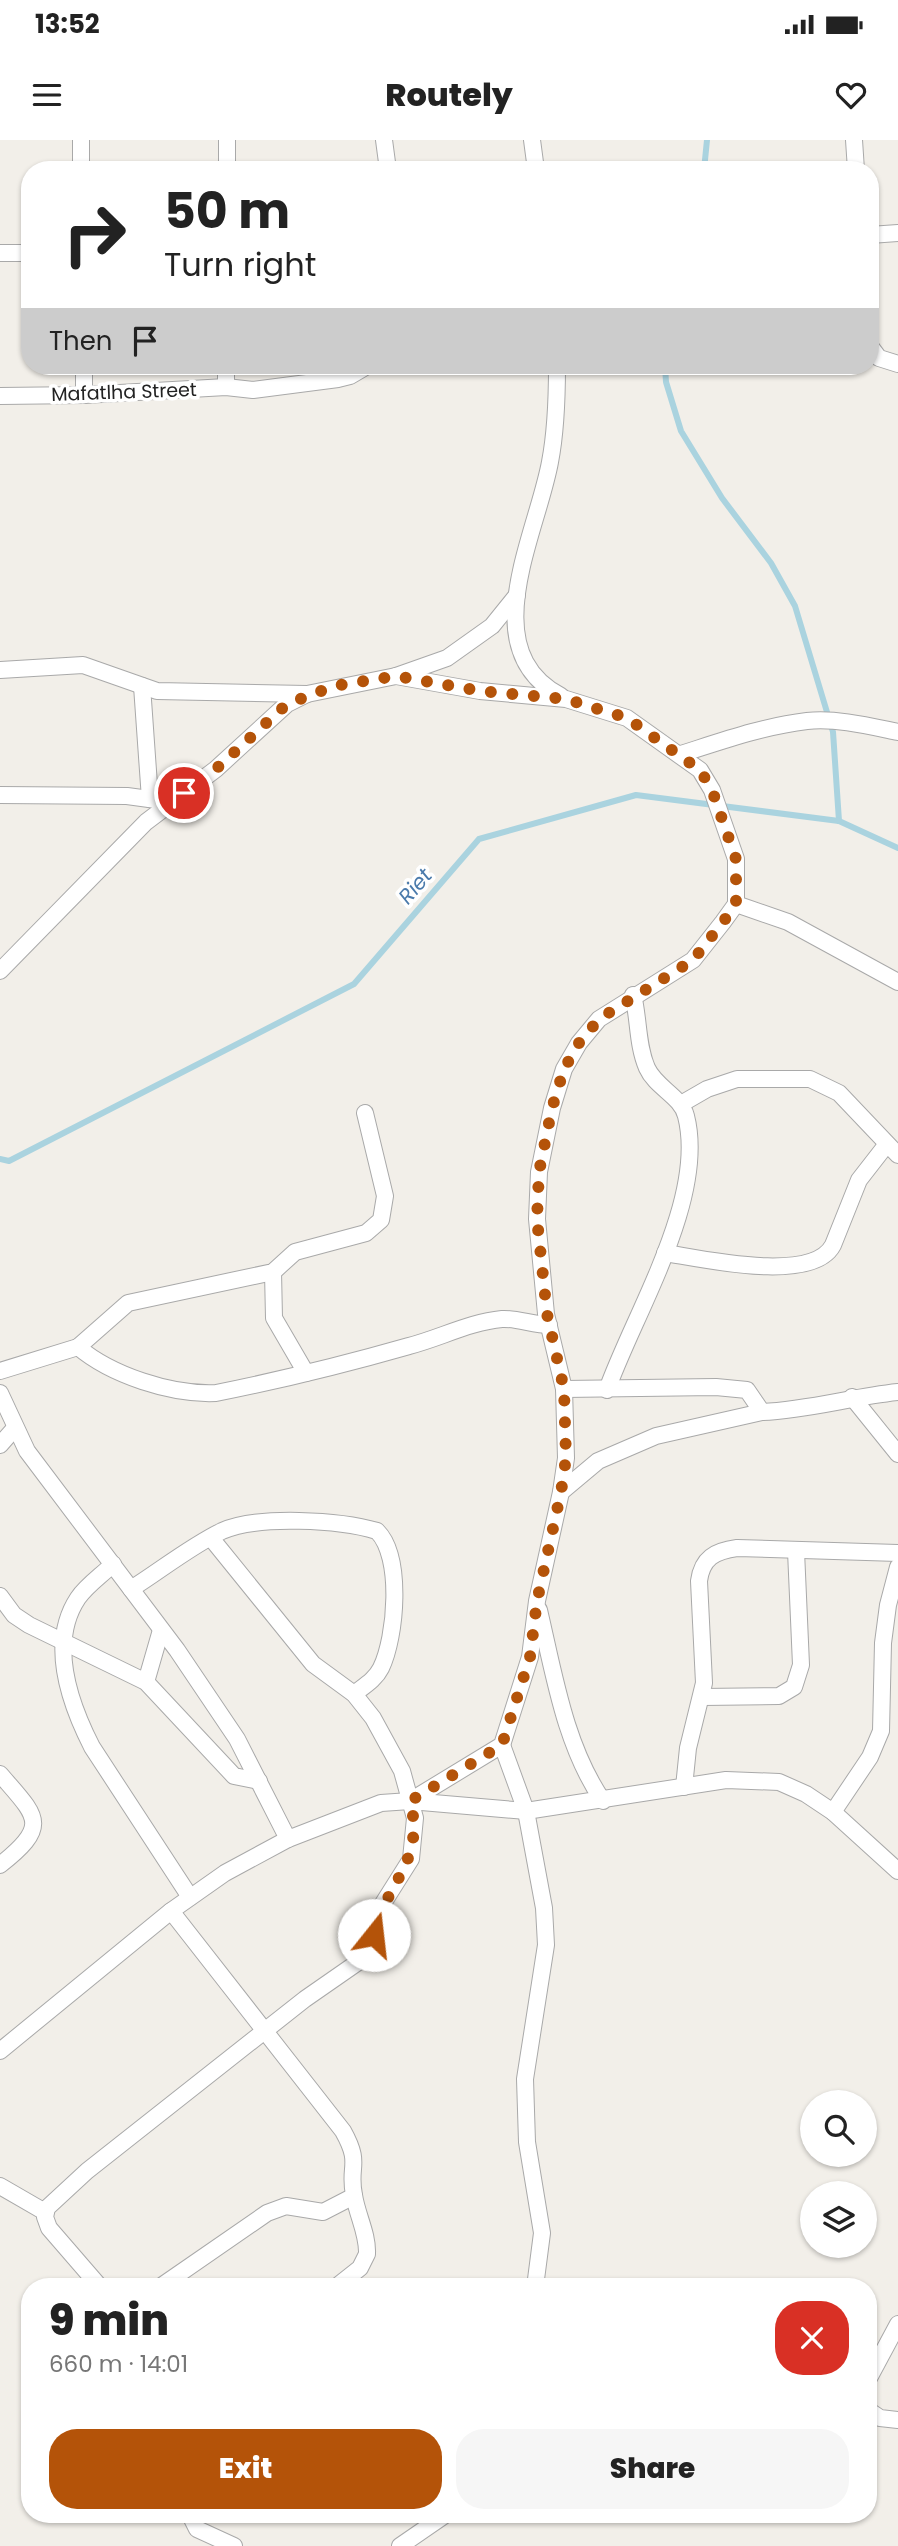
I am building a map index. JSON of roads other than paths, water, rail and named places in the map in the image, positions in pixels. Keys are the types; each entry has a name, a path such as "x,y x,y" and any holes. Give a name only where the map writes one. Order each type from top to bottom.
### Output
{"street":[{"path":"80,140 81,161"},
{"path":"227,140 227,161"},
{"path":"384,140 386,161"},
{"path":"532,140 535,161"},
{"path":"854,140 855,161"},
{"path":"879,234 898,233"},
{"path":"0,253 21,253"},
{"path":"879,358 898,364"},
{"path":"84,375 84,395"},
{"path":"226,375 226,387"},
{"name":"Mafatlha Street","path":"0,396 84,395 226,387 253,390 352,375"},
{"path":"556,375 550,462 517,595 515,623 524,664 540,683 566,699"},
{"path":"0,971 146,822 216,769 287,704 307,694 424,668 464,647 492,626 517,595"},
{"path":"0,670 83,665 142,686 187,694 287,691 307,694"},
{"path":"396,676 480,691 566,699 627,718 700,770 712,790 736,859 736,904 693,960 633,995 599,1019 579,1043 564,1069 552,1108 536,1193 541,1279 564,1389 566,1434 561,1492 537,1601 530,1657 502,1745 526,1811 544,1908 546,1945 525,2079 527,2142 542,2233 535,2278"},
{"path":"142,686 150,799"},
{"path":"681,754 763,729 808,721 855,724 898,732"},
{"path":"0,795 83,794 171,802"},
{"path":"736,904 788,922 898,982"},
{"path":"607,1390 665,1253 684,1189 688,1130 681,1104 659,1088 647,1069 640,1049 633,995"},
{"path":"665,1253 782,1266 819,1261 828,1254 833,1245 864,1171 892,1149 839,1093 810,1079 729,1081 707,1089 681,1104"},
{"path":"0,1371 78,1347 128,1303 273,1272 295,1252 366,1233 381,1220 385,1196 365,1113"},
{"path":"273,1272 274,1318 306,1373"},
{"path":"78,1347 97,1363 159,1385 196,1392 216,1392 306,1373 439,1338 459,1328 503,1319 526,1325 549,1325"},
{"path":"564,1389 716,1387 747,1390 762,1412"},
{"path":"0,1392 14,1429 27,1451 162,1630 237,1740 288,1839"},
{"path":"561,1492 598,1461 656,1436 762,1412 802,1410 852,1397 898,1392"},
{"path":"852,1397 898,1454"},
{"path":"0,1445 14,1429"},
{"path":"131,1589 211,1538 249,1523 302,1522 367,1528 382,1536 391,1560 393,1618 382,1666 372,1681 354,1694"},
{"path":"45,2212 87,2171 264,2031 352,1969 371,1948 382,1905 411,1859 415,1829 410,1801 393,1752 373,1718 354,1694 313,1664 211,1538"},
{"path":"684,1787 688,1748 702,1697 704,1666 699,1581 703,1565 709,1556 723,1550 898,1553"},
{"path":"702,1697 779,1696 794,1687 801,1665 796,1551"},
{"path":"113,1564 78,1599 68,1620 64,1641 68,1688 80,1725 190,1897"},
{"path":"834,1812 870,1757 881,1731 883,1643 888,1605 898,1567"},
{"path":"0,1596 14,1615 146,1682 234,1776 258,1781"},
{"path":"537,1601 562,1705 586,1777 603,1801"},
{"path":"146,1682 162,1630"},
{"path":"410,1801 502,1745"},
{"path":"0,1774 29,1808 33,1828 24,1846 0,1865"},
{"path":"0,2051 190,1897 234,1868 288,1839 381,1803 410,1801 526,1811 726,1780 779,1782 806,1794 834,1812 898,1871"},
{"path":"171,1912 343,2131 351,2145 355,2158 354,2196 367,2254 363,2265 347,2278"},
{"path":"0,2186 45,2212 49,2228 92,2278"},
{"path":"173,2278 267,2213 286,2206 323,2212 354,2196"},
{"path":"877,2363 898,2324"},
{"path":"877,2416 898,2420"},
{"path":"194,2523 197,2529 234,2546"},
{"path":"400,2546 433,2523"}],"waterway":[{"path":"705,161 707,140"},
{"path":"666,375 681,431 722,498 771,563 795,606 833,732 839,821"},
{"name":"Riet","path":"0,1159 9,1161 354,984 479,839 636,795 839,821 898,848"}]}
